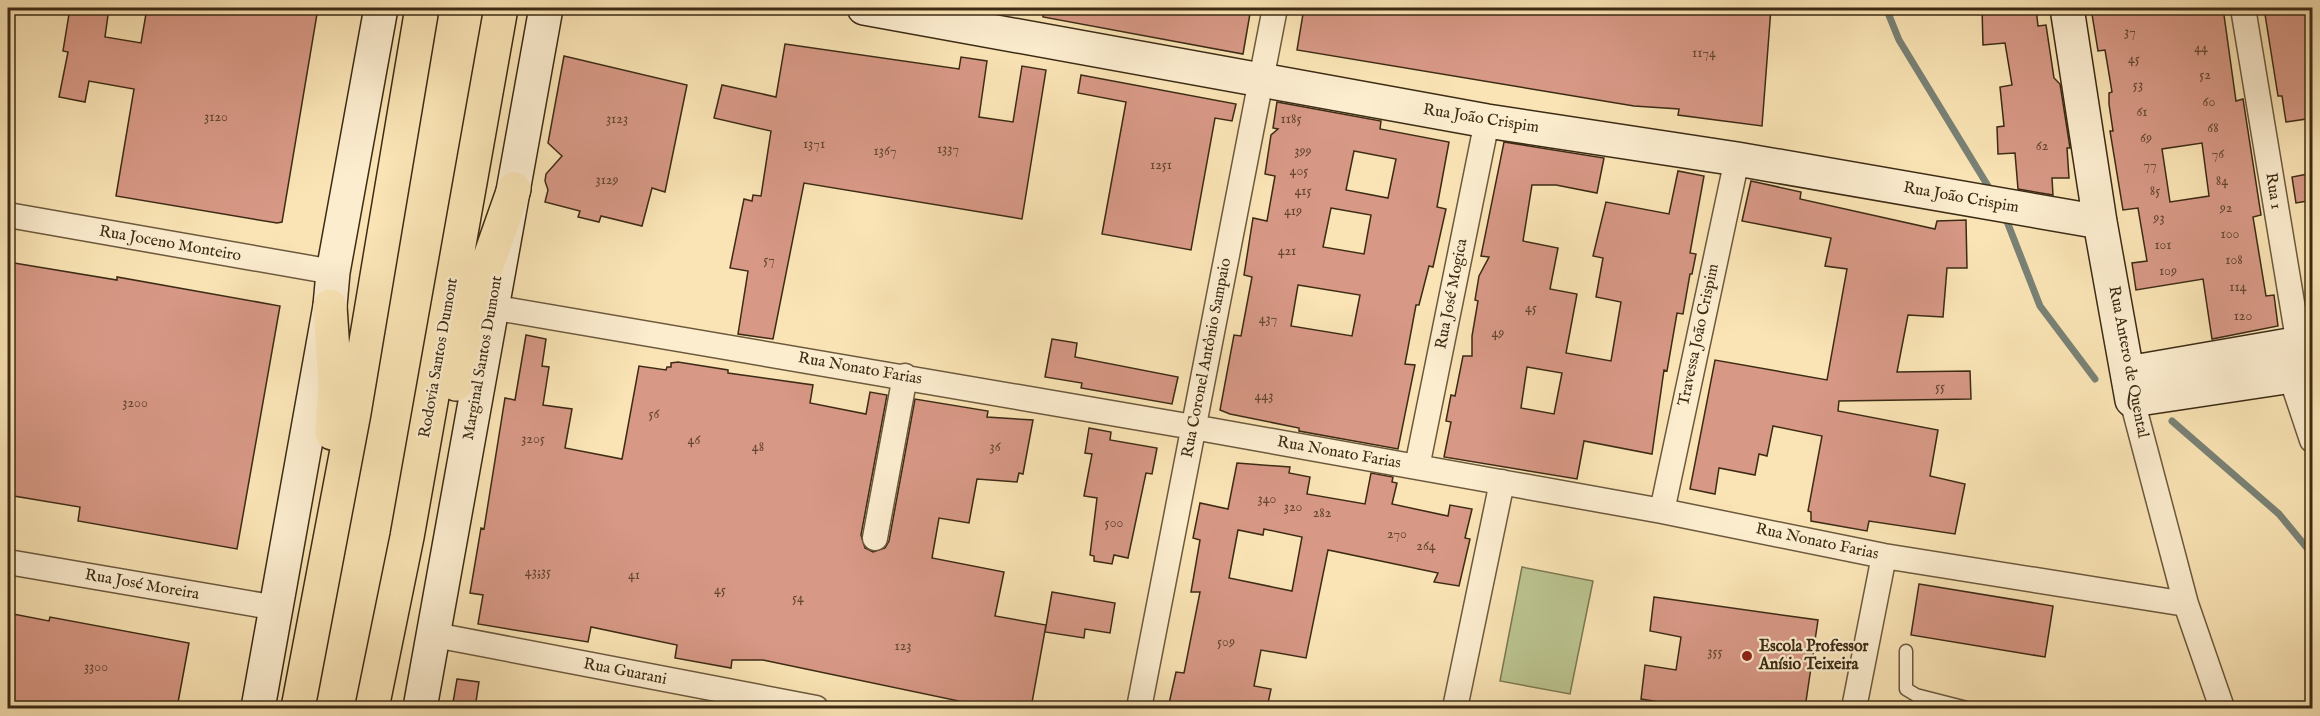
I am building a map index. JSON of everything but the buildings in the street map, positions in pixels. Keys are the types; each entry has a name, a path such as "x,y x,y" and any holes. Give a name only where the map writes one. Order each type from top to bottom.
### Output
{"highway":[{"path":"298,708 324,578 422,8"},
{"name":"Rodovia Santos Dumont","path":"372,708 407,537 501,8"},
{"path":"407,537 449,414 473,304 514,189"},
{"path":"324,578 326,490 335,381 330,306"}],"street":[{"path":"258,708 381,8"},
{"name":"Marginal Santos Dumont","path":"420,708 435,635 491,307 546,8"},
{"name":"Rua João Crispim","path":"864,8 1487,121 1737,159 2100,222"},
{"name":"Rua Coronel Antônio Sampaio","path":"1139,708 1275,8"},
{"name":"Rua Antero de Quental","path":"2067,8 2100,222 2130,386 2186,604 2222,708"},
{"name":"Rua 1","path":"2243,8 2313,440"},
{"name":"Rua José Mogica","path":"1418,467 1487,121"},
{"name":"Travessa João Crispim","path":"1662,511 1737,159"},
{"name":"Rua Joceno Monteiro","path":"8,215 333,272"},
{"name":"Rua Nonato Farias","path":"491,307 905,376 1502,482 1662,511 1884,556 2186,604"},
{"path":"2130,386 2300,359"},
{"path":"875,538 905,376"},
{"path":"1455,708 1502,482"},
{"path":"1854,708 1884,556"},
{"name":"Rua José Moreira","path":"8,561 277,608"},
{"name":"Rua Guarani","path":"435,635 816,708"}],"lane":[{"path":"1906,651 1906,689 1916,695 1967,708"}],"green space":[{"path":"1522,567 1593,581 1570,694 1500,681"}],"waterway":[{"path":"1886,8 1899,40 1988,186"},
{"path":"2006,219 2040,306 2095,379"},
{"path":"2172,421 2279,514 2312,554"}],"place":[{"name":"Escola Professor Anísio Teixeira","path":"1747,656"}]}
